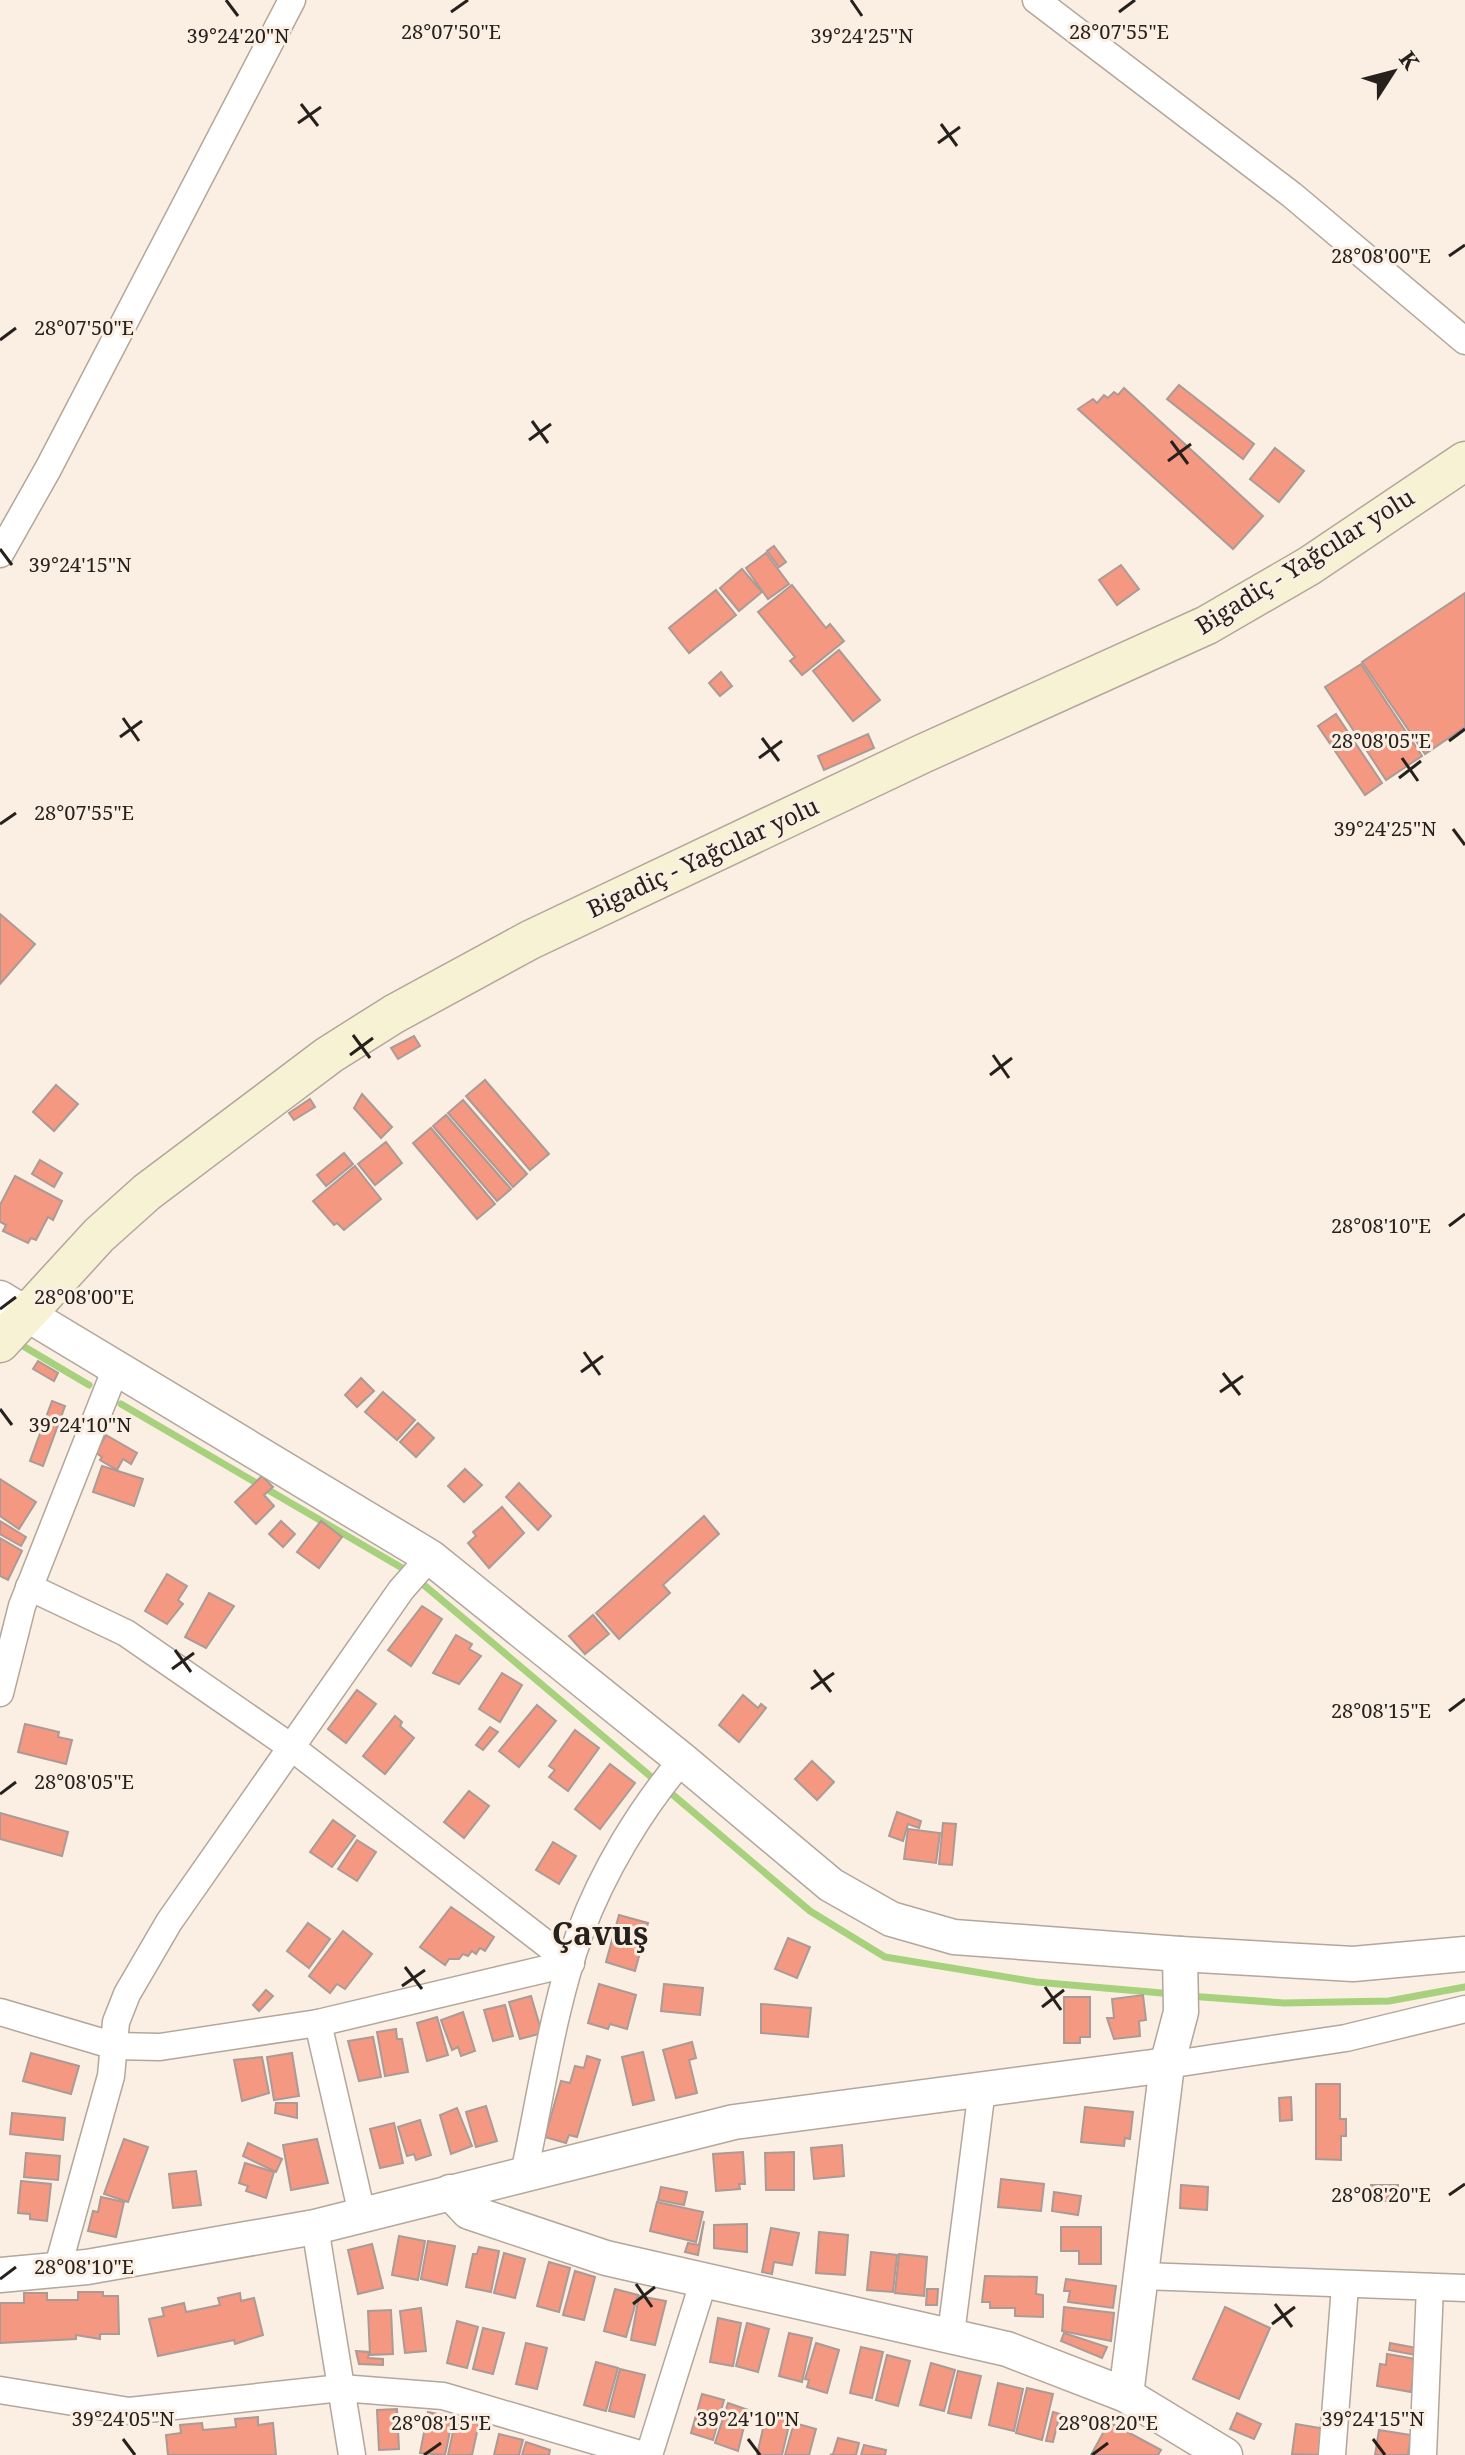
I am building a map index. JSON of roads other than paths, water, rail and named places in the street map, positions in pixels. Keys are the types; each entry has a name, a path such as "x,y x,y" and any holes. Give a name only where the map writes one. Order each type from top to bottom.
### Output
{"main road":[{"name":"Bigadiç - Yağcılar yolu","path":"0,1343 13,1306 147,1192 329,1055 394,1014 544,934 922,754 1207,625 1309,566 1465,461"}],"street":[{"path":"0,554 48,469 292,0"},
{"path":"1036,0 1292,195 1465,341"},
{"path":"13,1306 425,1562 671,1774 831,1885 891,1919 954,1937 1180,1965 1353,1964 1465,1954"},
{"path":"0,1693 17,1596 116,1368"},
{"path":"57,2270 111,2076 116,2022 121,2006 169,1922 401,1590 425,1562"},
{"path":"17,1596 126,1633 291,1747 571,1963"},
{"path":"523,2178 571,1963 606,1876 671,1774"},
{"path":"0,2012 115,2046 160,2047 318,2023 571,1963"},
{"path":"1126,2395 1167,2065 1181,2012 1180,1965"},
{"path":"0,2275 57,2270 315,2227 450,2192 523,2178 734,2122 1167,2065 1346,2038 1465,2009"},
{"path":"318,2023 362,2214"},
{"path":"951,2334 982,2089"},
{"path":"450,2192 469,2212 606,2258 951,2334 1065,2369 1126,2395 1225,2455"},
{"path":"315,2227 352,2455"},
{"path":"1143,2276 1345,2286 1465,2288"},
{"path":"649,2455 704,2280"},
{"path":"1332,2455 1345,2286"},
{"path":"1423,2455 1430,2287"},
{"path":"0,2390 129,2411 341,2388 443,2396 643,2455"}],"waterway":[{"path":"23,1346 89,1385"},
{"path":"121,1404 409,1572"},
{"path":"418,1580 656,1781"},
{"path":"666,1789 810,1911 885,1957 1036,1982 1173,1994"},
{"path":"1189,1996 1284,2003 1389,2001 1465,1987"}],"district":[{"name":"Çavuş","path":"600,1934"}]}
